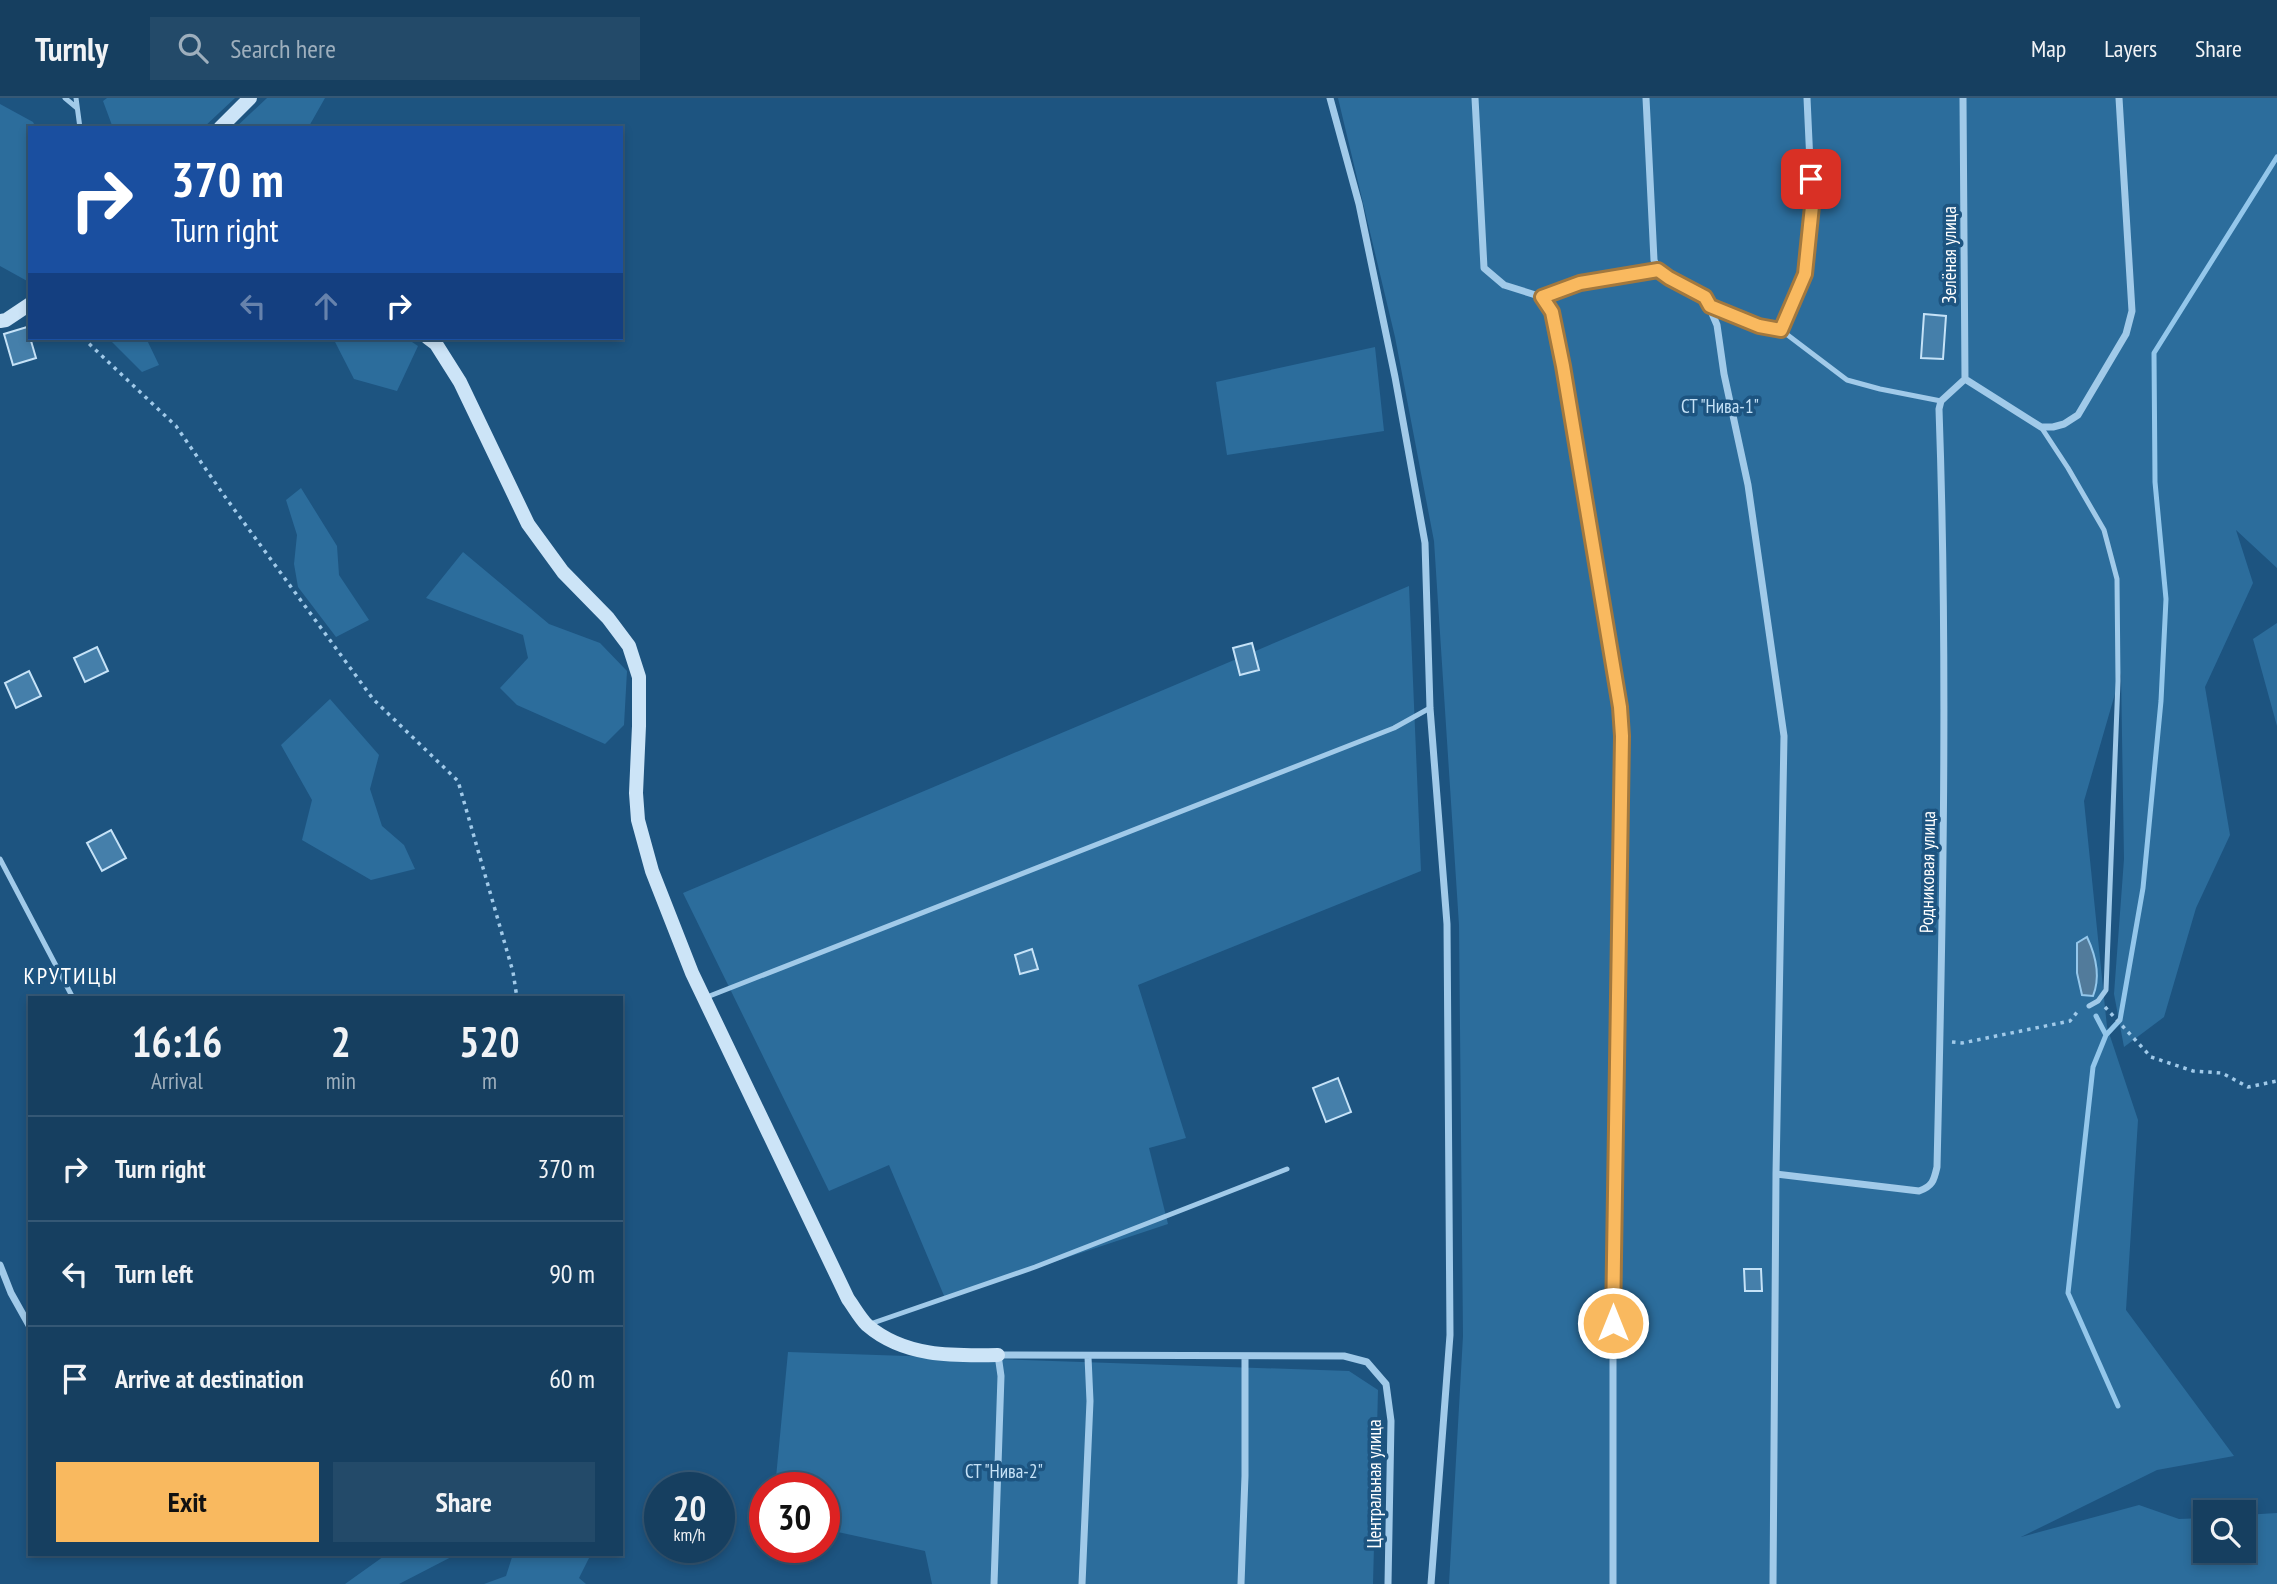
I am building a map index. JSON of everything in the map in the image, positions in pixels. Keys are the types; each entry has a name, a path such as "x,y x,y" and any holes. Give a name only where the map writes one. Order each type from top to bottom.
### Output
{"street":[{"path":"222,126 250,98"},
{"path":"1330,98 1367,244 1395,377 1425,543 1430,708 1447,924 1450,1335 1431,1584"},
{"path":"1475,98 1484,268 1504,285 1542,297 1552,312 1620,707 1622,736 1618,1089 1613,1270 1613,1584"},
{"path":"1646,98 1654,260 1658,270 1669,278 1705,297 1717,326 1724,374 1748,485 1784,736 1776,1174 1773,1584"},
{"path":"1710,306 1759,326 1781,330 1805,274 1812,206 1807,98"},
{"name":"Зелёная улица","path":"1962,98 1965,379"},
{"path":"1941,401 1965,379 2041,427 2053,428 2078,415 2126,334 2132,311 2119,98"},
{"path":"0,321 28,305"},
{"path":"431,340 460,382 528,524 563,572 608,618 629,646 639,677 636,793 638,820 652,871 704,999 848,1299 867,1325 894,1342 915,1350 945,1356 1245,1357 1241,1584"},
{"name":"Родниковая улица","path":"1776,1174 1919,1191 1934,1182 1937,1167 1944,847 1941,401"},
{"path":"0,1265 11,1293 28,1323"},
{"path":"994,1584 1001,1376 998,1355"},
{"path":"1082,1584 1090,1401 1088,1356"},
{"name":"Центральная улица","path":"1245,1357 1344,1356 1367,1362 1386,1384 1391,1421 1388,1584"}],"lane":[{"path":"65,98 77,107"},
{"path":"76,98 80,126"},
{"path":"1542,297 1580,283 1658,270"},
{"path":"1781,330 1847,380 1941,401"},
{"path":"2041,427 2104,530 2117,579 2118,681 2106,990 2098,1001 2089,1006"},
{"path":"704,999 1381,733 1430,708"},
{"path":"0,859 72,996"},
{"path":"867,1325 1035,1267 1287,1170"}],"path":[{"path":"85,340 176,426 222,494 373,699 458,781 513,972 517,996"},
{"path":"2112,1013 2151,1057 2193,1071 2222,1073 2248,1087 2277,1081"},
{"path":"1962,1043 2070,1021"}],"green space":[{"path":"107,98 235,98 205,126 112,126 103,101"},
{"path":"267,98 325,98 309,126 237,126"},
{"name":"СТ \"Нива-1\"","path":"1338,98 2277,98 2277,568 2236,530 2253,583 2205,687 2230,835 2196,908 2164,1017 2124,1047 2114,994 2124,859 2121,673 2084,801 2107,1027 2138,1120 2126,1310 2234,1456 2157,1470 2021,1537 2139,1505 2179,1519 2193,1518 2193,1563 2256,1563 2256,1514 2277,1513 2277,1584 1449,1584 1463,1336 1459,925 1434,541 1395,337"},
{"path":"0,104 33,122 35,126 28,126 28,281 0,266"},
{"path":"110,340 147,340 159,365 142,372"},
{"path":"334,340 409,340 418,346 397,391 354,379"},
{"path":"1375,347 1384,431 1227,455 1216,382"},
{"path":"301,488 337,546 339,575 369,620 336,637 298,587 294,564 297,535 286,500"},
{"path":"463,552 549,624 600,643 627,671 624,725 605,744 517,705 500,688 528,658 523,635 426,598"},
{"path":"1409,586 1421,871 1138,985 1186,1138 1149,1148 1168,1224 945,1298 889,1165 829,1191 683,893"},
{"path":"2277,623 2277,726 2253,639"},
{"path":"330,699 379,755 370,789 382,826 404,845 415,869 371,880 302,840 312,800 281,745"},
{"name":"СТ \"Нива-2\"","path":"788,1352 1349,1371 1378,1390 1373,1584 932,1584 925,1551 840,1532 840,1472 777,1472"},
{"path":"384,1556 453,1556 399,1584 345,1584"},
{"path":"512,1556 590,1556 579,1578 586,1584 484,1584 506,1576"}],"shaded area":[{"path":"2087,937 2096,966 2097,981 2093,996 2082,995 2077,973 2077,943"}],"building":[{"path":"1924,314 1946,316 1943,359 1921,358"},
{"path":"27,327 28,340 31,340 36,358 13,365 4,334"},
{"path":"1252,643 1259,670 1240,675 1233,648"},
{"path":"97,647 108,671 85,682 74,658"},
{"path":"29,671 41,696 16,708 5,683"},
{"path":"111,830 126,858 102,871 87,843"},
{"path":"1032,949 1038,969 1020,974 1015,955"},
{"path":"1338,1078 1351,1112 1326,1122 1313,1088"},
{"path":"1744,1269 1761,1269 1762,1291 1745,1291"}],"waterway":[{"path":"2118,1406 2068,1293 2093,1067 2106,1035 2120,1020 2143,888 2161,701 2166,599 2155,482 2154,353 2277,157"},
{"path":"2096,1016 2106,1035"}],"district":[{"name":"КРУТИЦЫ","path":"71,975"}],"route":[{"path":"1613,1323 1621,914 1620,707 1563,366 1552,312 1542,297 1580,283 1658,270 1697,291 1705,297 1710,306 1759,326 1781,330 1805,274 1812,206 1811,179"}]}
